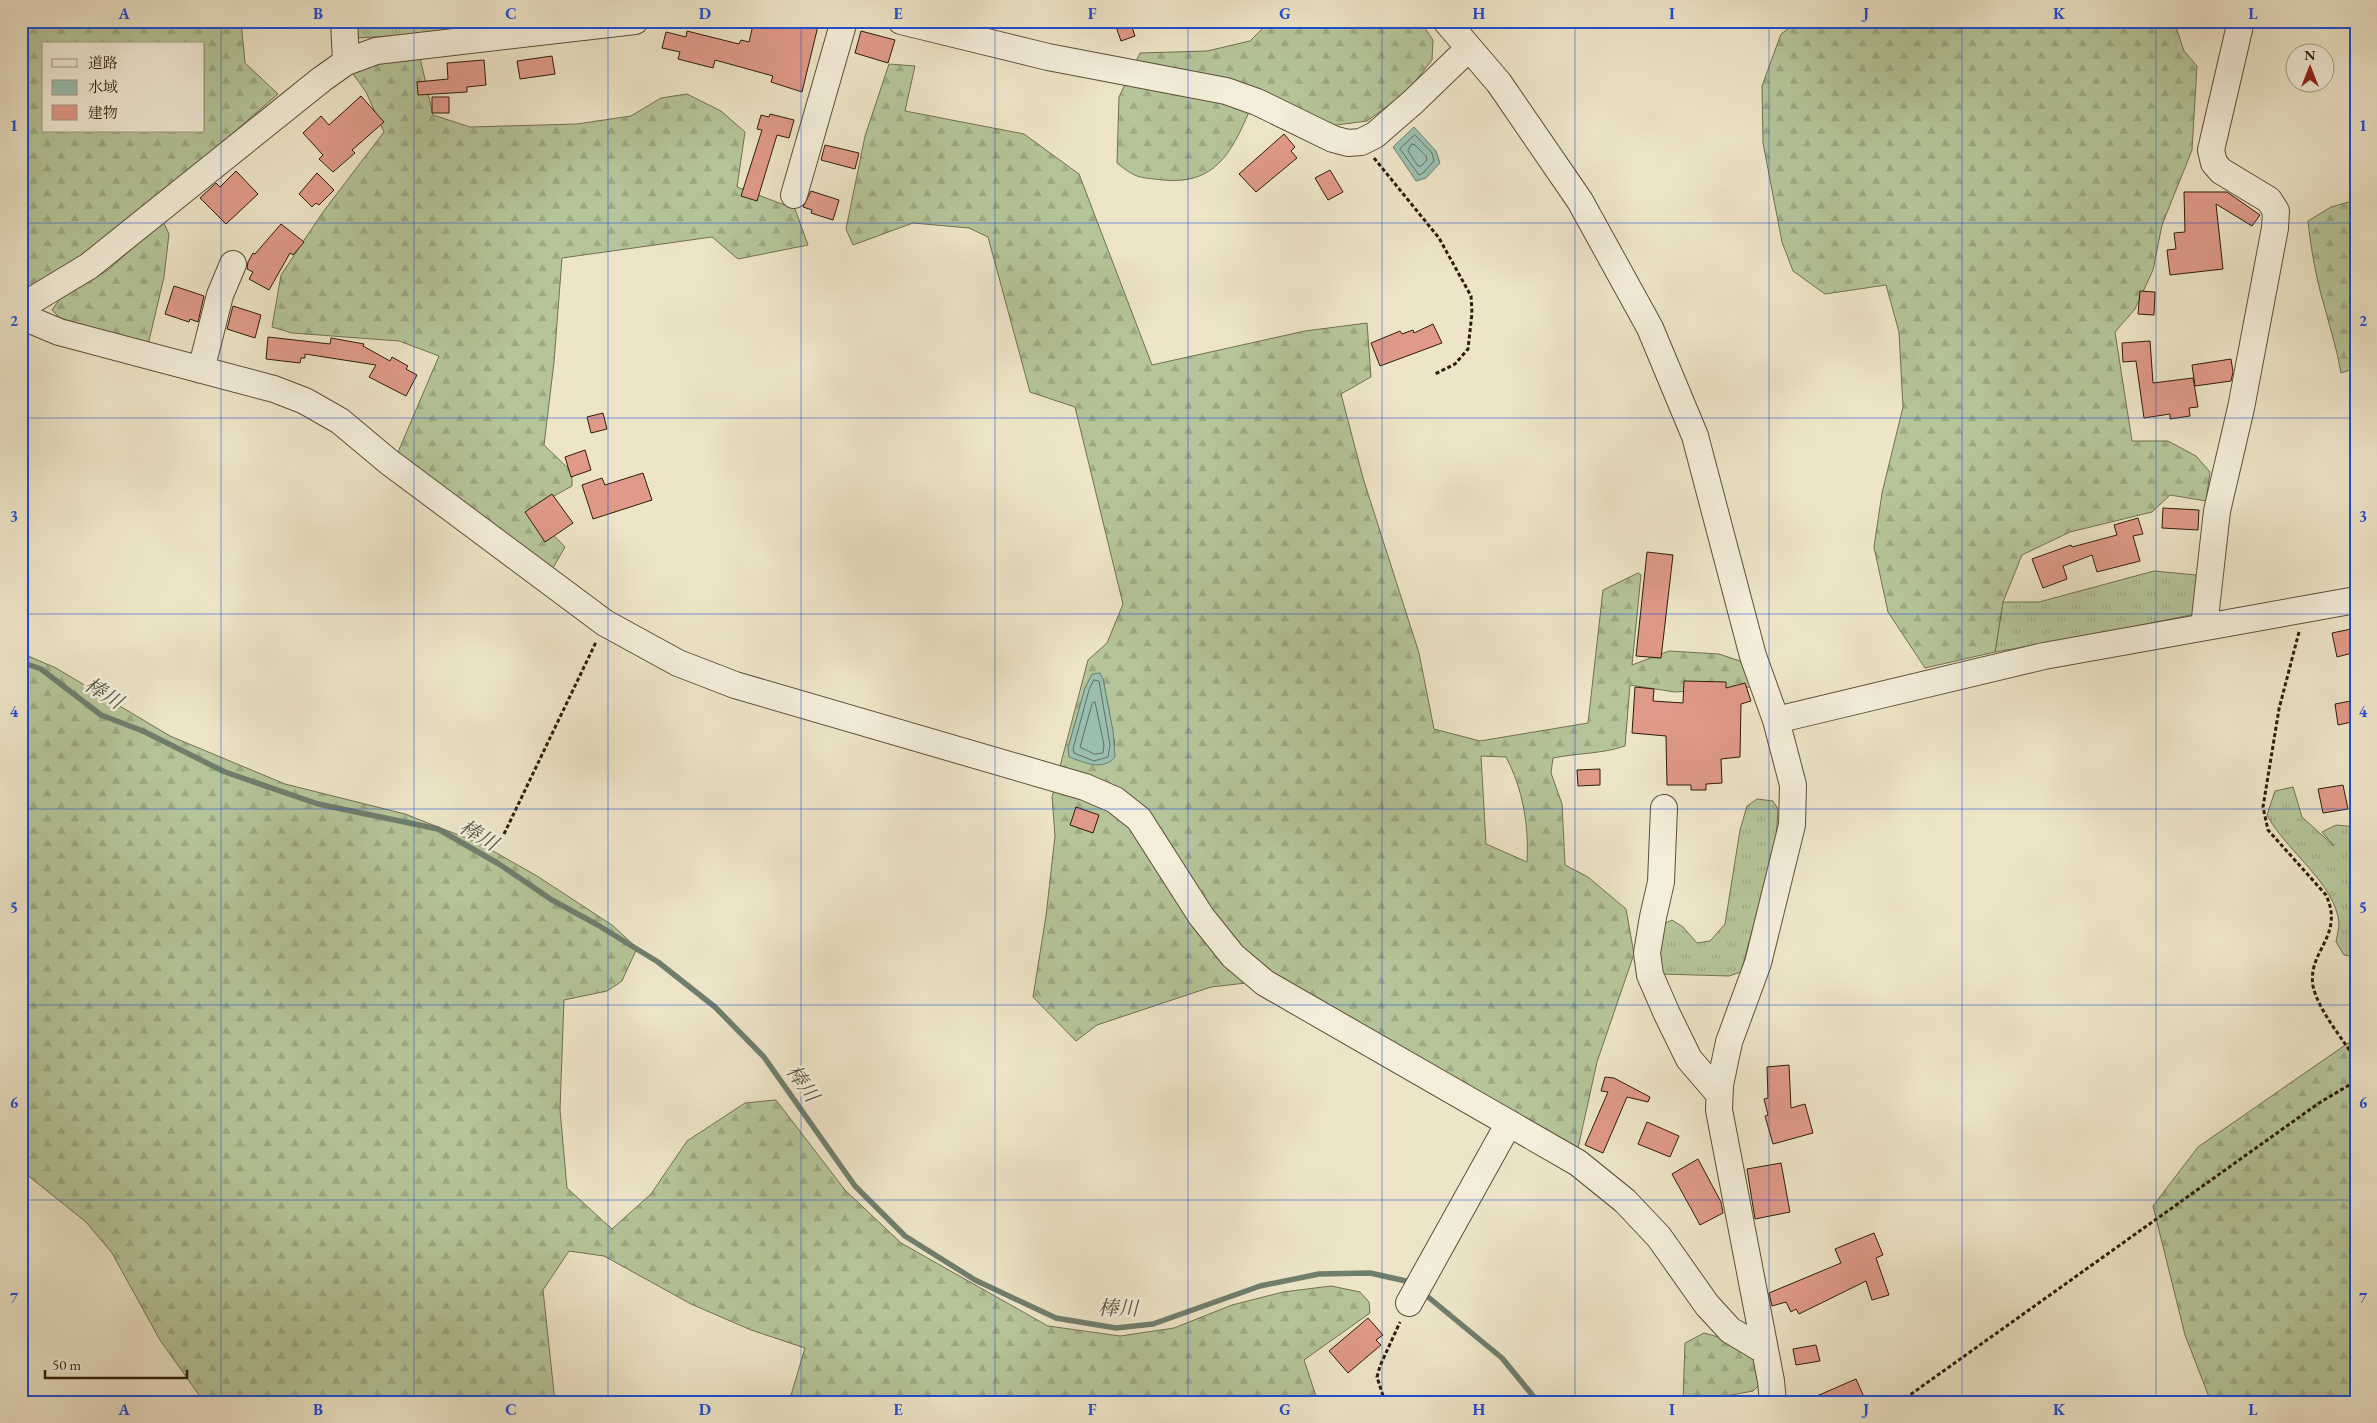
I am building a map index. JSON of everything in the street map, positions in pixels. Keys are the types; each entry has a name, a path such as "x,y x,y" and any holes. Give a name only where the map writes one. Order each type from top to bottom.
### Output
{"street":[{"path":"344,21 346,62"},
{"path":"21,307 89,266 279,112 346,62 376,50 635,21"},
{"path":"794,195 844,21"},
{"path":"901,21 939,26 1048,56 1226,91 1257,102 1333,139 1348,143 1361,142 1375,135 1413,102 1469,48"},
{"path":"1446,21 1499,83 1580,201 1650,328 1695,436 1753,656 1776,720 1793,785 1792,825 1758,963 1729,1042 1719,1110 1773,1402"},
{"path":"2204,627 2217,511 2241,408 2275,228 2276,210 2268,200 2221,171 2214,163 2211,150 2241,21"},
{"path":"201,370 218,304 233,264"},
{"path":"21,316 59,332 274,389 305,401 340,421 389,462 605,623 678,663 735,684 1085,787 1115,800 1139,818 1202,916 1233,956 1265,983 1578,1163 1626,1200 1659,1237 1707,1305 1730,1330 1765,1351"},
{"path":"1776,720 2044,656 2356,600"},
{"path":"1664,808 1661,882 1647,953 1650,975 1666,1014 1689,1059 1720,1094"},
{"path":"1408,1303 1509,1123"}],"path":[{"path":"1361,142 1439,238 1471,296 1472,313 1468,349 1455,364 1435,374"},
{"path":"2302,610 2296,644 2280,709 2263,807 2268,830 2326,895 2332,906 2332,925 2313,970 2313,986 2319,1002 2356,1060"},
{"path":"504,834 605,623"},
{"path":"1900,1402 2320,1103 2356,1081"},
{"path":"1385,1402 1377,1377 1408,1303"}],"green space":[{"path":"21,21 241,21 245,63 278,94 74,264 21,292"},
{"path":"350,21 509,21 509,24 443,33 357,38"},
{"path":"1270,21 1420,21 1433,40 1432,60 1407,92 1367,121 1329,126 1249,112 1228,153 1219,163 1196,177 1181,180 1143,178 1134,175 1117,163 1119,97 1140,53 1207,51 1250,41"},
{"path":"1799,21 2174,21 2184,51 2197,66 2192,150 2162,225 2153,270 2135,309 2115,332 2132,441 2168,441 2196,456 2210,472 2206,501 2170,495 2152,512 2070,532 2022,555 2003,602 1995,652 1925,668 1888,612 1874,547 1882,493 1903,407 1899,332 1886,285 1825,294 1793,271 1782,242 1763,143 1762,86 1781,34"},
{"path":"419,53 433,115 470,127 577,124 631,116 661,98 687,94 721,111 745,132 737,187 795,209 808,245 738,259 712,237 562,258 554,362 544,445 572,472 572,486 529,510 565,547 553,568 430,479 398,452 439,356 399,341 292,333 272,327 281,275 323,212 384,132 366,92 353,74 374,59"},
{"path":"889,64 915,66 905,111 1024,134 1079,174 1152,365 1305,331 1367,323 1371,377 1341,394 1363,478 1419,653 1434,729 1480,741 1588,723 1603,590 1638,573 1641,575 1632,665 1669,651 1719,654 1740,661 1750,678 1751,687 1675,692 1630,685 1625,746 1607,751 1553,758 1551,773 1562,804 1565,865 1588,877 1626,909 1634,954 1597,1062 1578,1148 1272,980 1211,987 1097,1025 1076,1041 1033,997 1046,916 1055,836 1052,797 1088,660 1107,643 1123,604 1075,407 1030,392 988,237 969,228 913,223 853,245 846,229 865,136","holes":["1092,675 1103,679 1115,745 1068,748 1085,688","1481,756 1506,757 1512,769 1524,808 1527,862 1486,844"]},
{"path":"2356,200 2356,298 2354,324 2356,368 2341,373 2316,274 2308,221 2331,207"},
{"path":"163,221 169,234 164,277 148,345 60,318 52,310 60,299 108,270"},
{"path":"2154,571 2196,575 2199,588 2196,614 1995,652 2003,602 2039,602"},
{"path":"21,653 56,668 170,736 285,784 405,814 479,843 537,876 612,925 637,948 622,981 607,991 564,1000 560,1110 567,1188 612,1229 651,1194 687,1141 745,1103 776,1100 845,1190 901,1243 1048,1326 1120,1336 1174,1328 1232,1305 1283,1292 1331,1286 1360,1292 1369,1302 1370,1313 1304,1360 1318,1402 789,1402 805,1348 751,1330 691,1304 604,1256 569,1251 543,1290 555,1402 204,1402 160,1340 112,1253 86,1222 21,1170"},
{"path":"2293,787 2302,817 2334,846 2322,832 2336,825 2356,827 2356,883 2349,887 2356,905 2356,957 2344,955 2336,942 2339,923 2336,908 2329,894 2275,828 2267,815 2275,791"},
{"path":"1757,799 1773,801 1778,809 1776,842 1741,972 1729,976 1662,974 1657,927 1672,920 1683,927 1697,943 1710,941 1725,924 1740,830 1747,806"},
{"path":"2351,1041 2356,1046 2356,1402 2211,1402 2185,1335 2153,1206 2198,1147"},
{"path":"1704,1333 1729,1340 1755,1361 1763,1381 1753,1391 1726,1396 1726,1402 1683,1402 1685,1343"}],"water":[{"path":"1414,127 1436,151 1440,163 1426,178 1416,181 1393,147"},
{"path":"1100,673 1103,679 1113,731 1115,757 1110,762 1093,765 1069,757 1068,748 1085,688 1092,674"}],"building":[{"path":"754,21 801,21 818,26 802,92 771,82 773,76 715,60 713,68 678,59 680,52 662,48 666,32 686,37 687,31 739,44 741,40 749,42"},
{"path":"1114,21 1130,21 1135,36 1121,41"},
{"path":"861,31 895,40 888,63 855,53"},
{"path":"552,56 555,74 520,79 517,61"},
{"path":"484,60 486,85 467,87 467,92 418,95 417,82 448,79 447,63"},
{"path":"361,96 384,122 352,150 355,153 333,172 319,159 323,155 303,133 321,116 329,125"},
{"path":"432,97 449,97 449,113 432,113"},
{"path":"770,114 794,120 789,138 777,135 757,201 741,196 762,130 757,129 761,115 769,117"},
{"path":"1284,134 1295,147 1291,151 1297,158 1256,192 1239,174"},
{"path":"825,145 859,153 855,169 821,160"},
{"path":"1330,170 1343,192 1328,200 1315,178"},
{"path":"236,171 258,194 226,224 200,198 216,183 220,187"},
{"path":"317,173 334,190 319,205 316,203 312,207 299,194"},
{"path":"811,191 839,200 833,220 811,213 812,210 803,207"},
{"path":"2184,192 2227,192 2260,215 2252,226 2216,204 2223,269 2170,275 2167,250 2176,249 2174,233 2185,232"},
{"path":"281,224 304,242 293,255 290,253 269,290 249,279 253,272 247,269 248,262 253,253 255,254"},
{"path":"174,286 204,296 198,322 190,319 189,322 165,314"},
{"path":"2140,291 2155,292 2154,315 2138,314"},
{"path":"233,306 261,315 255,338 227,329"},
{"path":"1433,324 1442,343 1380,366 1371,343 1400,331 1402,334 1413,330 1414,333"},
{"path":"268,337 330,344 331,338 364,344 363,346 390,361 392,357 408,366 406,369 417,375 406,396 369,377 376,365 305,354 305,358 301,358 300,363 266,359"},
{"path":"2150,341 2153,383 2193,378 2198,407 2189,408 2190,416 2170,419 2170,414 2144,418 2136,361 2123,362 2122,343"},
{"path":"2231,359 2233,372 2231,381 2195,386 2192,365"},
{"path":"603,413 607,429 591,433 587,417"},
{"path":"585,450 591,470 571,477 565,457"},
{"path":"643,473 652,500 593,519 582,485 602,478 605,485"},
{"path":"552,494 573,523 545,542 525,512"},
{"path":"2163,508 2199,510 2198,530 2162,528"},
{"path":"2138,518 2143,534 2133,536 2140,561 2097,572 2092,555 2063,566 2067,579 2043,588 2032,559 2071,545 2072,547 2117,535 2114,525"},
{"path":"1647,552 1673,555 1661,658 1636,656"},
{"path":"2356,628 2356,652 2337,657 2332,633"},
{"path":"1684,681 1726,682 1726,688 1745,683 1751,701 1741,704 1740,757 1721,759 1722,783 1706,784 1706,790 1691,790 1691,785 1667,785 1666,736 1632,733 1635,687 1654,689 1653,701 1683,703"},
{"path":"2356,700 2356,721 2338,725 2335,704"},
{"path":"1600,769 1600,785 1578,786 1577,770"},
{"path":"2343,785 2348,809 2323,813 2318,789"},
{"path":"1076,807 1099,815 1093,833 1070,825"},
{"path":"1789,1065 1791,1108 1805,1104 1813,1133 1773,1144 1765,1116 1768,1115 1764,1099 1768,1098 1767,1067"},
{"path":"1605,1077 1614,1078 1650,1097 1648,1102 1627,1097 1603,1153 1585,1145 1608,1092 1601,1091"},
{"path":"1647,1122 1679,1136 1670,1157 1638,1144"},
{"path":"1698,1159 1721,1202 1723,1213 1700,1225 1672,1174"},
{"path":"1781,1163 1790,1212 1755,1219 1747,1169"},
{"path":"1874,1233 1883,1255 1876,1258 1889,1295 1872,1300 1866,1281 1799,1314 1796,1309 1791,1312 1786,1302 1772,1306 1769,1293 1841,1263 1835,1249"},
{"path":"1368,1318 1383,1335 1376,1340 1381,1345 1348,1373 1329,1351"},
{"path":"1816,1345 1820,1361 1796,1365 1793,1349"},
{"path":"1856,1379 1864,1397 1852,1402 1803,1402"}],"waterway":[{"name":"棒川","path":"21,662 41,669 101,715 143,731 225,772 318,804 438,829 499,864 552,900 658,962 715,1007 764,1057 855,1186 905,1236 975,1280 1056,1318 1116,1328 1153,1324 1260,1286 1319,1274 1370,1273 1406,1281 1413,1285"},
{"name":"棒川","path":"1422,1292 1502,1358 1538,1402"}]}
